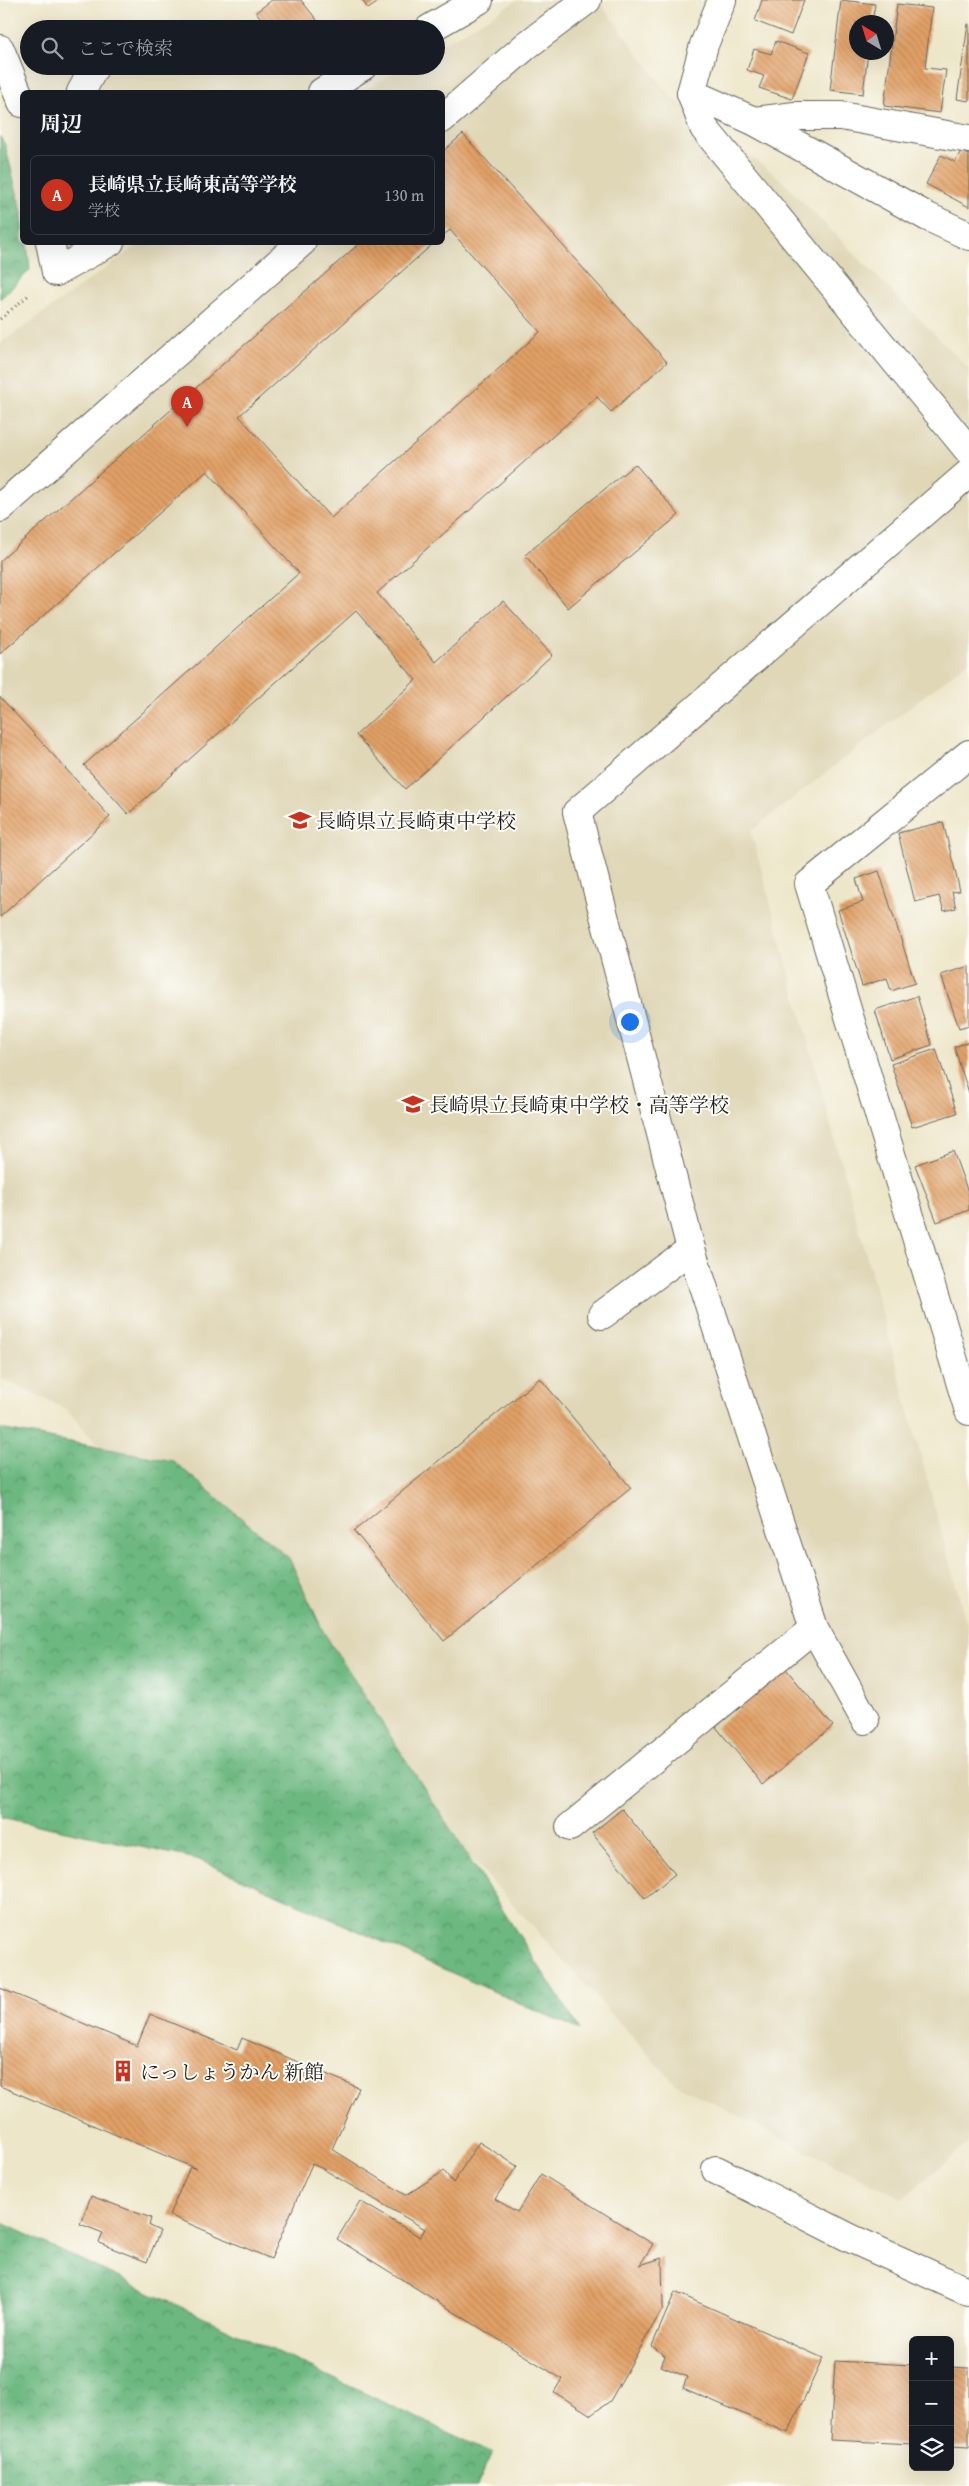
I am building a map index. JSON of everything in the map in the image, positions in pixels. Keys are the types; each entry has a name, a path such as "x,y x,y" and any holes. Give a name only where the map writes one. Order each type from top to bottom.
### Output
{"street":[{"path":"445,20 479,0"},
{"path":"445,116 527,45 587,0"},
{"path":"722,0 704,44 691,93 704,128 969,451"},
{"path":"0,49 20,97"},
{"path":"81,90 90,75"},
{"path":"325,90 349,75"},
{"path":"691,93 754,121 928,217 969,236"},
{"path":"754,121 795,116 841,116 969,139"},
{"path":"51,245 56,272 102,245"},
{"path":"0,508 299,245"},
{"path":"865,1720 814,1628 691,1249 577,812 969,473"},
{"path":"969,754 809,884 959,1345 969,1411"},
{"path":"602,1315 691,1249"},
{"path":"570,1827 814,1628"},
{"path":"716,2170 850,2238 969,2292"}],"path":[{"path":"0,319 56,272"}],"shaded area":[{"name":"長崎県立長崎東中学校・高等学校","path":"518,0 598,0 670,96 778,177 969,369 969,661 751,831 969,1633 969,2142 902,2199 674,2083 66,1409 0,1378 0,344 138,245 445,245 445,90 364,90 390,75 445,75 445,43"}],"green space":[{"path":"0,136 5,145 20,204 20,245 27,245 30,270 0,299"},
{"path":"0,1429 173,1461 289,1558 324,1633 580,2030 197,1859 0,1817"},
{"path":"0,2222 492,2453 477,2486 0,2486"}],"building":[{"path":"272,0 301,0 317,20 262,20 256,12"},
{"path":"362,0 381,0 368,9"},
{"path":"762,0 804,0 791,35 755,21"},
{"path":"841,0 875,4 873,15 849,15 849,60 867,60 863,94 830,90"},
{"path":"897,4 932,8 925,68 946,70 940,113 884,106 890,60 894,60 894,28"},
{"path":"969,24 969,101 957,99"},
{"path":"776,41 809,53 792,99 759,88 764,76 747,70 754,49 771,54"},
{"path":"463,134 667,362 611,412 597,397 377,593 436,662 503,601 552,655 405,789 356,735 416,680 356,611 128,814 84,765 299,573 207,471 0,654 0,561 358,245 432,245 239,416 331,518 540,332 450,230 445,234 445,149"},
{"path":"961,151 969,155 969,207 926,184 941,155 955,162"},
{"path":"635,464 679,515 568,608 525,555"},
{"path":"0,697 110,817 0,917"},
{"path":"943,822 960,891 952,892 956,908 944,911 939,896 915,902 898,833"},
{"path":"879,871 915,983 891,991 887,978 862,986 838,910 863,902 856,879"},
{"path":"969,966 969,1025 959,1028 941,975"},
{"path":"917,996 932,1045 890,1059 875,1010"},
{"path":"969,1042 969,1093 954,1047"},
{"path":"936,1049 957,1113 912,1127 891,1064"},
{"path":"953,1151 969,1195 969,1210 937,1222 915,1165"},
{"path":"540,1378 631,1488 444,1641 354,1531"},
{"path":"786,1669 833,1726 763,1784 716,1727"},
{"path":"622,1809 675,1874 645,1898 592,1833"},
{"path":"0,1988 137,2046 150,2014 237,2050 242,2038 359,2088 332,2149 406,2195 444,2171 453,2183 479,2142 517,2166 495,2199 517,2212 541,2174 653,2244 640,2265 662,2258 663,2308 610,2401 591,2415 554,2392 562,2379 337,2239 360,2201 420,2237 425,2229 312,2164 271,2259 169,2215 190,2167 197,2169 0,2086"},
{"path":"91,2196 151,2218 149,2226 160,2231 147,2262 99,2243 103,2233 80,2224"},
{"path":"675,2292 823,2358 788,2433 683,2388 687,2377 661,2366 665,2356 652,2346"},
{"path":"835,2361 909,2365 909,2444 830,2440"},
{"path":"954,2367 969,2368 969,2447 954,2446"}],"place":[{"name":"長崎県立長崎東高等学校","path":"187,427"},
{"name":"長崎県立長崎東中学校","path":"300,820"},
{"name":"長崎県立長崎東中学校・高等学校","path":"413,1104"},
{"name":"にっしょうかん 新館","path":"123,2071"}]}
